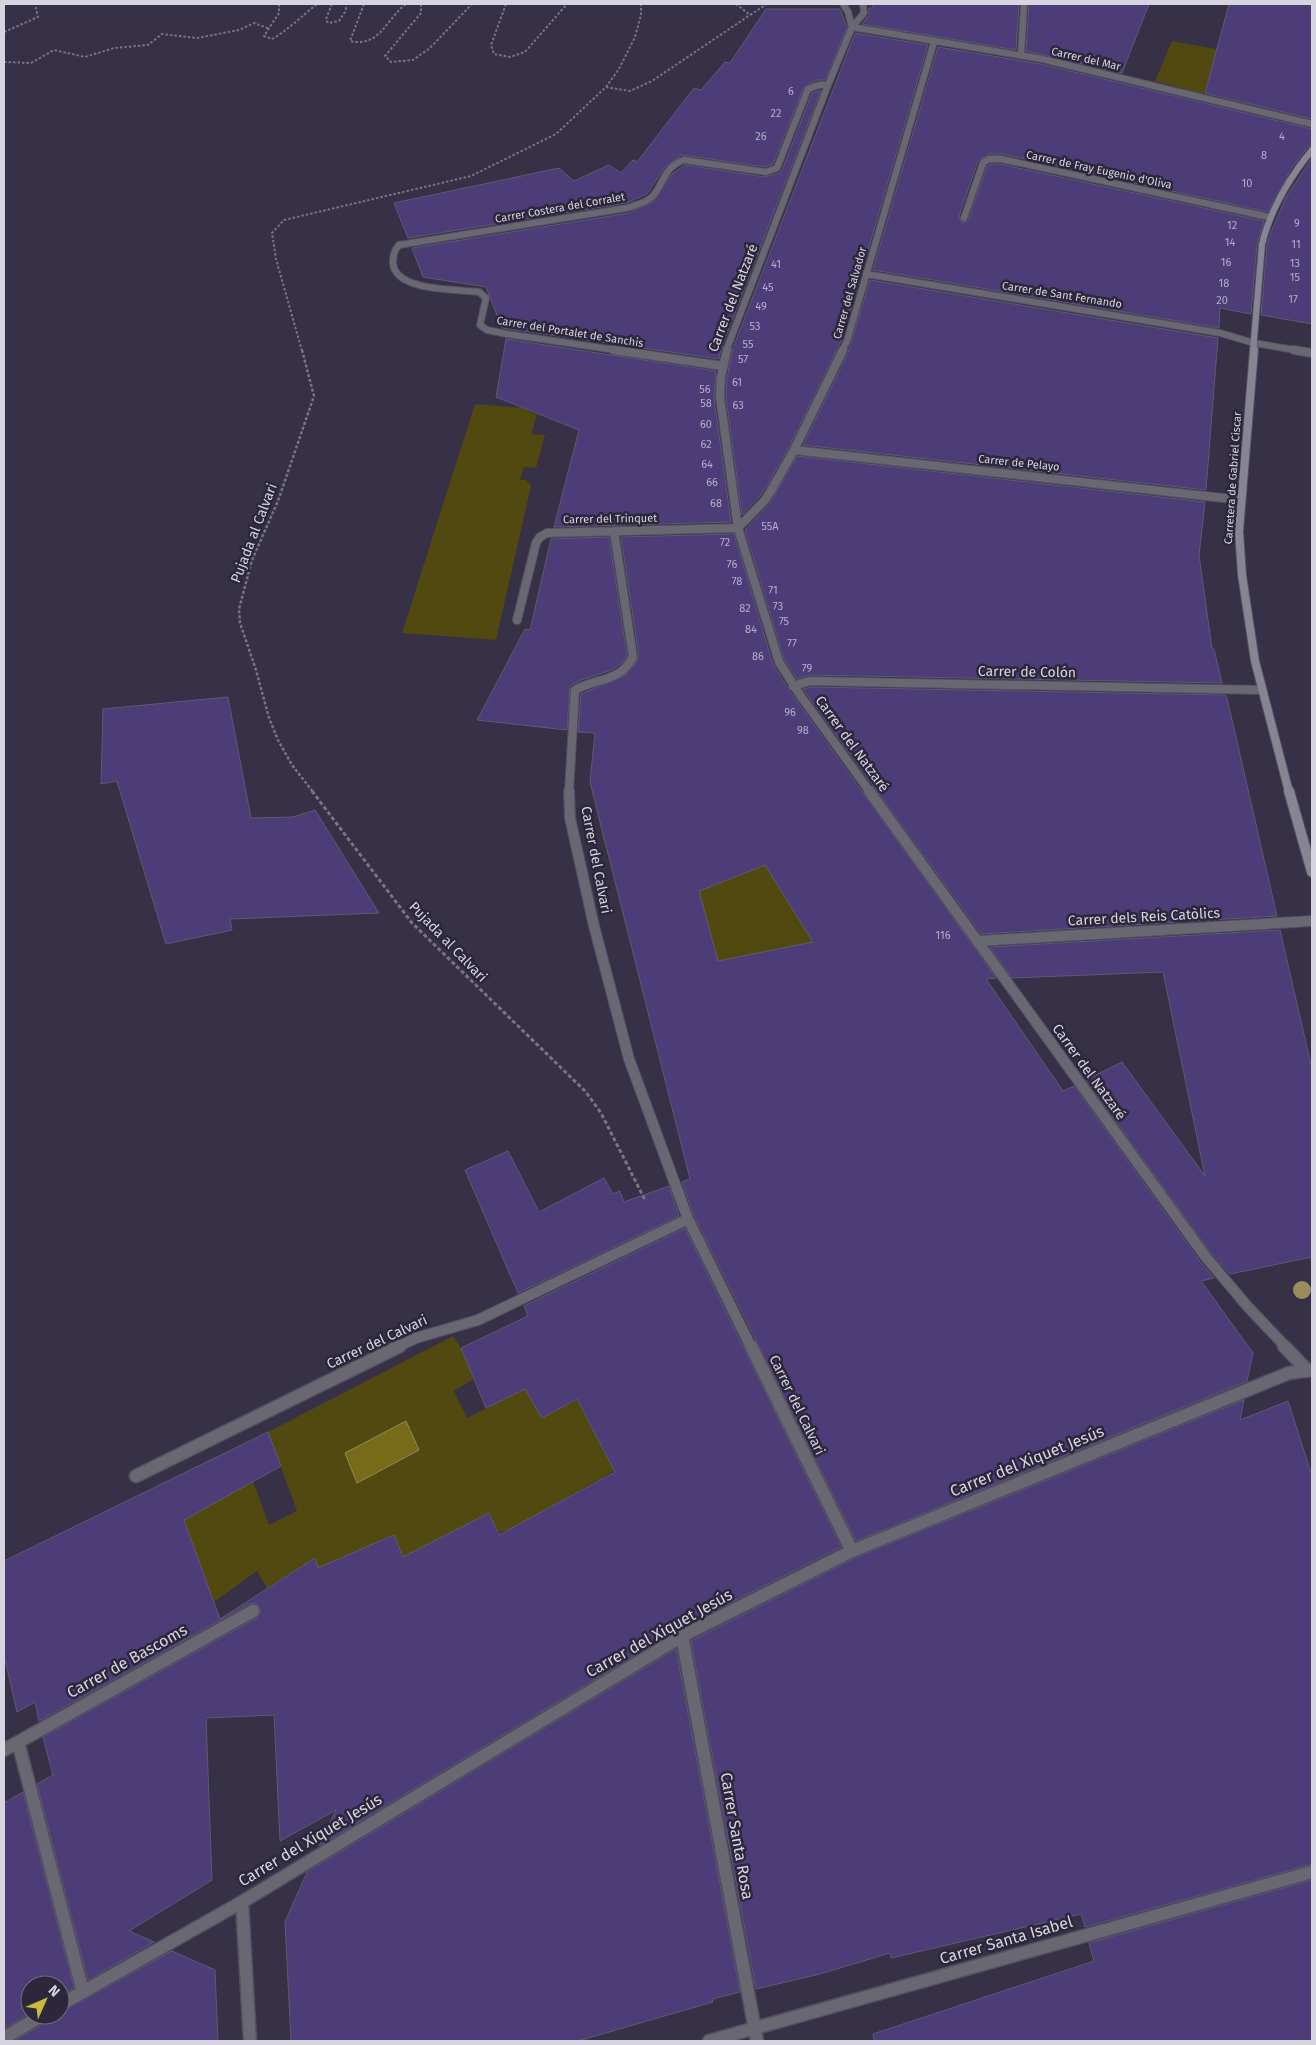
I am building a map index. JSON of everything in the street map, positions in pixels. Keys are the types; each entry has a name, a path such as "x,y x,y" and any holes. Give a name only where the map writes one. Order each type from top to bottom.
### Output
{"main road":[{"name":"Carretera de Gabriel Ciscar","path":"1312,150 1286,185 1269,217 1262,244 1258,272 1239,531 1240,562 1250,635 1261,690 1312,872"}],"street":[{"path":"842,4 848,12 852,27"},
{"name":"Carrer del Natzaré","path":"864,4 864,13 852,27 828,85 723,366 720,397 738,528 779,662 793,686 1205,1256 1248,1307 1311,1372"},
{"path":"1021,55 1024,4"},
{"name":"Carrer del Mar","path":"852,27 1021,55 1312,124"},
{"name":"Carrer del Salvador","path":"738,528 765,500 794,450 847,341 934,42"},
{"name":"Carrer Costera del Corralet","path":"399,245 642,204 652,197 673,164 678,161 684,160 766,172 774,171 778,168 808,89 819,84 828,85"},
{"name":"Carrer de Fray Eugenio d'Oliva","path":"964,218 982,163 989,159 1001,159 1269,217"},
{"name":"Carrer del Portalet de Sanchis","path":"399,245 395,249 393,263 396,273 403,280 414,284 479,292 486,298 480,325 487,330 723,366"},
{"name":"Carrer de Sant Fernando","path":"866,274 1220,333 1254,344 1312,353"},
{"name":"Carrer de Pelayo","path":"794,450 1241,500"},
{"name":"Carrer del Trinquet","path":"517,620 536,543 540,537 555,531 738,528"},
{"name":"Carrer del Calvari","path":"614,531 633,657 622,675 612,679 584,684 575,690 569,778 570,818 594,926 629,1059 688,1219 852,1551"},
{"name":"Carrer de Colón","path":"793,686 810,681 1261,690"},
{"name":"Carrer dels Reis Catòlics","path":"978,941 1312,921"},
{"name":"Carrer del Calvari","path":"136,1476 416,1338 478,1320 688,1219"},
{"name":"Carrer del Xiquet Jesús","path":"70,1999 242,1902 682,1636 852,1551 1288,1373 1311,1372"},
{"name":"Carrer de Bascoms","path":"4,1750 253,1611"},
{"name":"Carrer Santa Rosa","path":"682,1636 756,2035"},
{"path":"18,1742 83,1992"},
{"name":"Carrer Santa Isabel","path":"709,2041 756,2035 1312,1872"},
{"path":"242,1902 250,2041"},
{"path":"4,2038 26,2025"}],"path":[{"path":"4,32 38,17 35,4"},
{"path":"279,4 279,13 264,36 272,40 286,31 294,22 317,4"},
{"path":"332,4 326,19 328,23 339,21 347,4"},
{"path":"364,4 363,14 354,26 350,41 361,43 374,37 395,13 406,4"},
{"path":"422,4 421,13 385,56 391,62 413,60 430,48 472,4"},
{"path":"506,4 491,45 494,54 506,58 518,56 525,52 568,4"},
{"name":"Pujada al Calvari","path":"641,4 637,29 628,54 606,87 556,134 471,176 284,220 272,233 276,259 314,396 278,502 252,560 239,609 240,623 256,670 269,718 278,740 292,765 412,923 585,1091 601,1113 662,1232"},
{"path":"736,4 750,15"},
{"path":"606,87 630,91 652,81 767,4"},
{"path":"807,4 816,4"},
{"path":"4,62 31,63 54,50 85,58 114,48 148,45 162,34 197,38 239,30 254,23 270,29"}],"shaded area":[{"path":"1172,41 1238,53 1216,56 1204,94 1155,81"},
{"path":"475,404 522,408 537,415 531,434 545,435 536,468 524,467 520,480 526,480 531,486 496,640 402,633"},
{"path":"642,799 730,810 815,941 755,974 744,956 736,957 740,971 719,975 705,911 657,834 604,843 596,806"},
{"path":"453,1336 461,1348 474,1379 454,1391 467,1418 525,1389 542,1418 577,1400 614,1471 517,1526 499,1533 489,1513 458,1529 466,1552 424,1547 403,1557 394,1535 373,1544 327,1589 314,1559 267,1588 257,1571 214,1602 179,1507 253,1481 269,1525 297,1511 268,1432"},
{"path":"406,1421 419,1450 357,1483 345,1453"}],"building":[{"path":"871,4 1019,4 1016,50 862,24 869,15 869,8 874,8"},
{"path":"1029,4 1149,4 1122,73 1026,51"},
{"path":"1229,4 1312,4 1312,119 1205,93"},
{"path":"766,9 840,9 847,27 825,80 817,80 804,87 773,164 765,167 682,155 665,167 647,194 626,203 408,238 394,203 559,168 574,181 609,165 621,173 633,160 637,162 694,88 701,90 725,62 730,63"},
{"path":"855,33 928,45 842,339 789,447 767,486 742,515 726,397 727,378 733,348"},
{"path":"938,47 1041,64 1312,129 1312,145 1308,147 1291,169 1268,212 1002,154 989,154 978,161 959,216 962,223 968,221 987,166 1000,164 1264,221 1257,244 1251,314 1220,308 1219,328 873,270"},
{"path":"821,90 721,349 719,359 502,328 486,287 423,277 412,248 629,213 653,202 672,174 685,165 765,177 779,173 782,170 812,93"},
{"path":"1312,158 1312,324 1261,315 1267,245 1271,232 1286,197"},
{"path":"870,280 1218,338 1206,490 803,445 848,353"},
{"path":"506,339 716,371 714,398 731,522 554,527 579,430 496,397"},
{"path":"797,456 1205,502 1199,555 1212,649 1214,649 1222,683 810,675 797,679 784,659 745,530 770,503"},
{"path":"734,534 773,664 789,690 996,978 986,979 1063,1091 1074,1086 1199,1260 1214,1278 1201,1281 1253,1353 1247,1381 856,1541 694,1216 682,1182 690,1179 590,782 595,733 578,732 581,694 624,676 632,669 639,657 621,537","holes":["765,865 813,942 718,961 699,891"]},
{"path":"609,537 627,656 623,662 612,670 581,680 570,686 567,730 477,720 525,629 530,630 551,539"},
{"path":"811,687 1225,695 1277,916 981,934 803,689"},
{"path":"228,697 251,818 293,817 315,810 379,913 230,919 232,930 166,944 117,781 101,784 103,709"},
{"path":"1280,930 1312,1069 1312,1257 1230,1274 1210,1252 1086,1080 1122,1062 1205,1176 1163,972 1012,978 990,947"},
{"path":"508,1151 539,1212 604,1178 613,1194 620,1191 624,1202 669,1186 679,1216 518,1293 465,1170"},
{"path":"685,1228 841,1547 678,1629 319,1846 336,1810 280,1841 274,1715 206,1718 212,1880 129,1931 154,1942 88,1980 37,1784 53,1775 43,1737 257,1618 261,1611 257,1604 249,1604 39,1721 35,1702 17,1712 4,1655 4,1561 268,1432 281,1466 184,1520 220,1619 315,1558 318,1568 394,1535 403,1557 489,1513 499,1535 615,1472 577,1399 542,1418 525,1389 486,1408 461,1348 528,1316 524,1306"},
{"path":"1244,1400 1240,1420 1288,1401 1312,1476 1312,1864 1085,1927 1081,1914 891,1958 890,1953 820,1974 756,1989 691,1641 855,1558"},
{"path":"676,1649 740,1992 712,1999 713,2002 578,2041 291,2041 285,1922 307,1872"},
{"path":"23,1792 74,1988 70,1990 70,1975 20,1975 20,2019 4,2029 4,1803"},
{"path":"1312,1880 1312,2041 874,2041 873,2034 1094,1961 1089,1943"},
{"path":"172,1951 215,1970 218,2041 14,2041 42,2025 70,2025 70,2007"}]}
